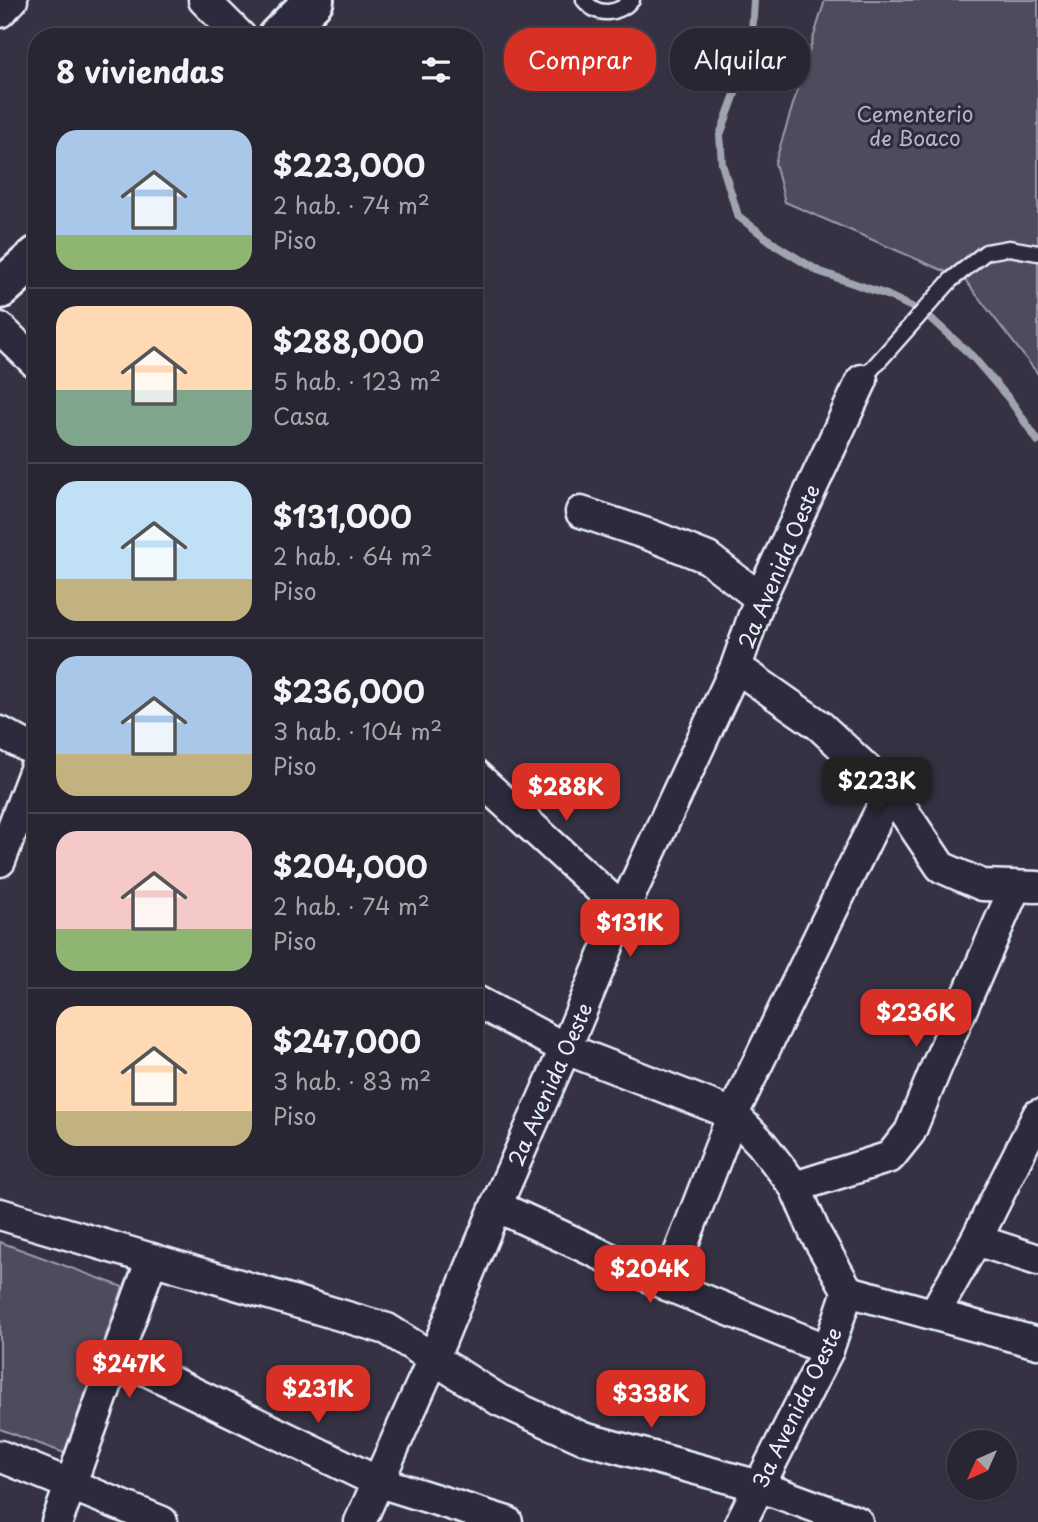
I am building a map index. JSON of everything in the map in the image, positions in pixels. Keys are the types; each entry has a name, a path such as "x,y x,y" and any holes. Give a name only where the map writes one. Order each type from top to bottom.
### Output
{"main road":[{"path":"0,289 28,264"}],"street":[{"path":"0,12 12,0"},
{"path":"204,0 232,28"},
{"path":"0,328 28,355"},
{"name":"2a Avenida Oeste","path":"360,1522 566,1049 622,910 736,667 760,598 862,380"},
{"path":"581,512 708,558 760,598"},
{"path":"736,667 819,725 890,791 941,867 982,886 1027,887 936,1068 910,1132 890,1157 795,1187"},
{"path":"0,732 28,747"},
{"path":"483,782 622,910"},
{"path":"0,861 28,788"},
{"path":"667,1285 733,1114 890,791"},
{"path":"483,1005 566,1049 733,1114 761,1143 795,1187 815,1233 848,1291 1038,1343"},
{"path":"934,1314 1030,1152 1038,1115"},
{"path":"496,1206 667,1285 828,1350"},
{"path":"0,1214 387,1329 499,1399 583,1438 759,1486 857,1522"},
{"path":"976,1240 1038,1260"},
{"path":"57,1522 152,1259"},
{"name":"3a Avenida Oeste","path":"741,1522 828,1350 848,1291"},
{"path":"117,1356 376,1481 507,1522"},
{"path":"0,1456 162,1522"}],"lane":[{"path":"583,0 589,7 605,12 621,11 632,0"},
{"path":"862,380 951,280 986,253 1009,248 1038,253"}],"green space":[{"name":"Cementerio de Boaco","path":"825,0 1038,0 1038,374 965,280 785,202 775,163 797,91 810,91 810,49"},
{"path":"0,1242 123,1287 64,1453 0,1429"}],"waterway":[{"path":"754,0 751,50 720,135 722,164 738,216 777,246 818,271 887,295 926,314 973,357 1010,400 1038,441"}]}
